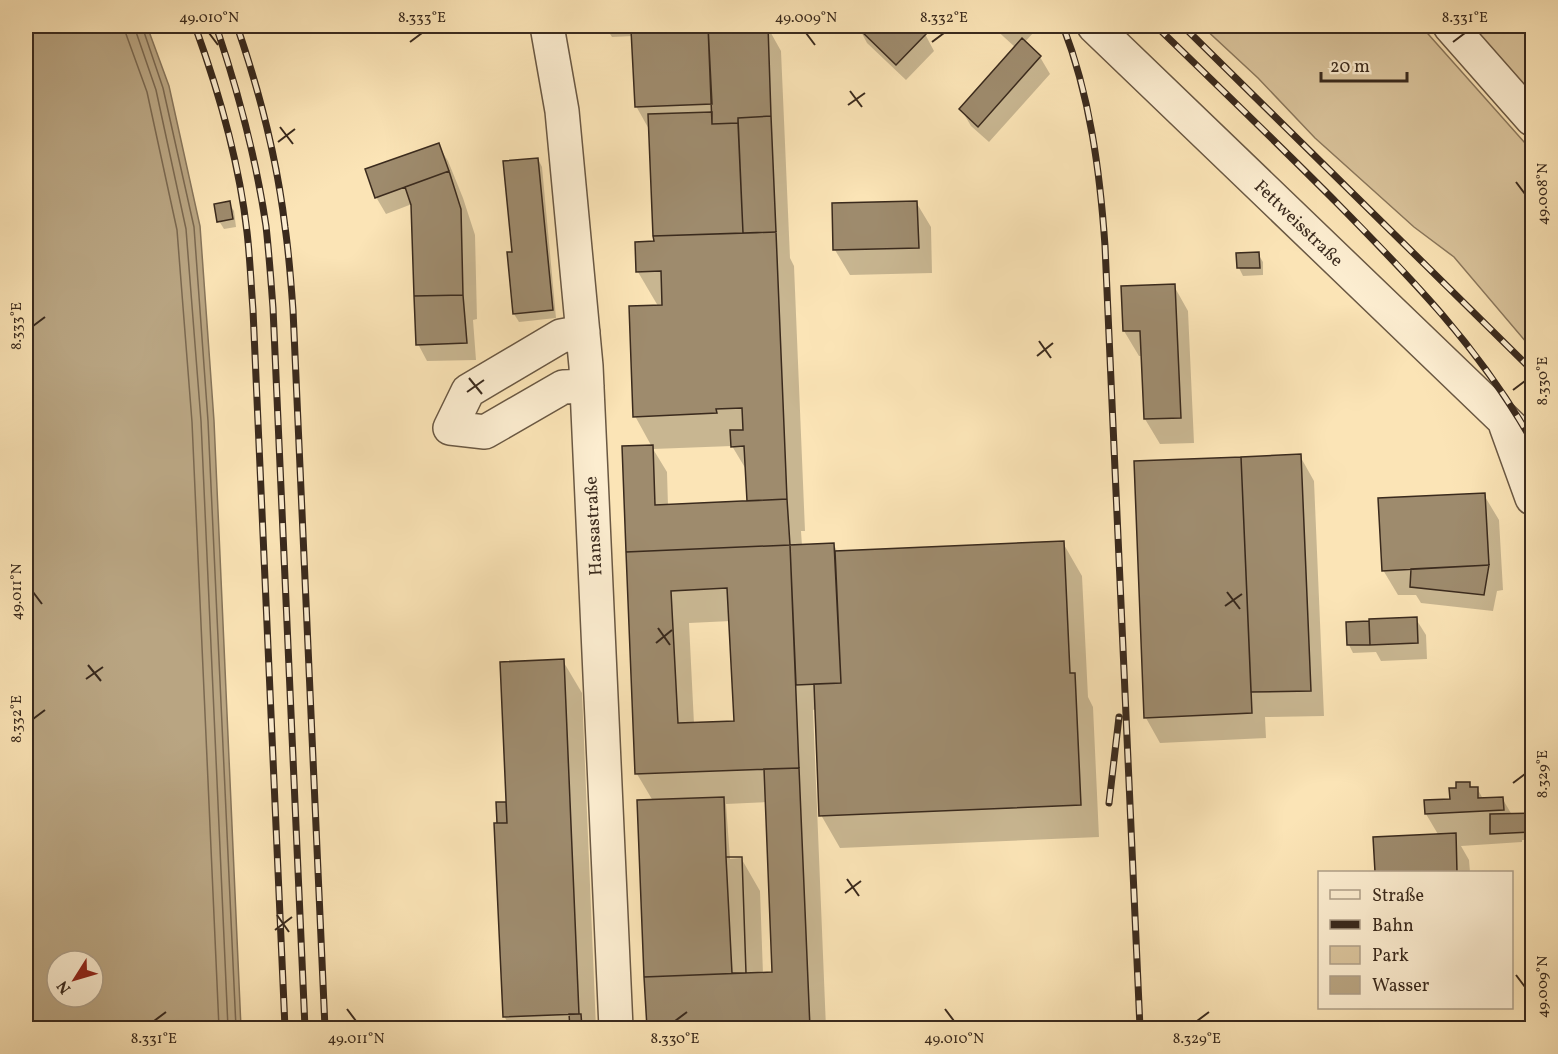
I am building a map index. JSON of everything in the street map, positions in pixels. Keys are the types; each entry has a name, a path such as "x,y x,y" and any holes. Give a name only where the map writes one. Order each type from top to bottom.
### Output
{"street":[{"name":"Hansastraße","path":"547,26 562,111 587,386 616,1029"},
{"name":"Fettweisstraße","path":"1094,26 1533,447"},
{"path":"1450,26 1533,119"},
{"path":"583,332 561,336 468,391 450,428 484,432 563,387 587,386"},
{"name":"Fettweisstraße","path":"1503,420 1533,498"}],"green space":[{"path":"1202,26 1421,26 1532,151 1532,349 1454,257 1414,227 1315,138 1258,78"},
{"path":"1467,26 1532,26 1532,100"}],"water":[{"path":"26,26 147,26 169,86 200,226 214,421 241,1028 26,1028"}],"building":[{"path":"708,26 712,104 635,107 631,30"},
{"path":"708,26 768,26 771,116 738,118 738,123 712,124"},
{"path":"856,26 917,26 926,34 896,65"},
{"path":"1022,38 1041,56 978,127 959,109"},
{"path":"712,112 712,124 738,123 743,233 653,236 648,114"},
{"path":"771,116 776,232 743,233 738,118"},
{"path":"439,143 449,171 375,198 365,169"},
{"path":"538,158 553,310 513,314 507,252 512,252 503,161"},
{"path":"449,171 461,209 463,295 414,296 411,205 405,187"},
{"path":"230,201 233,219 217,222 214,204"},
{"path":"917,201 919,248 833,250 832,203"},
{"path":"776,232 787,499 747,501 744,446 731,447 730,430 743,430 742,408 716,409 717,413 633,417 629,306 662,305 661,271 636,272 635,242 654,241 653,236"},
{"path":"1259,252 1260,268 1237,268 1236,253"},
{"path":"1175,284 1181,418 1144,419 1140,331 1123,331 1121,286"},
{"path":"463,295 467,343 416,345 414,296"},
{"path":"653,445 655,505 787,499 790,545 626,552 622,446"},
{"path":"1301,454 1311,691 1251,692 1241,457"},
{"path":"1241,457 1252,713 1144,718 1134,461"},
{"path":"1485,493 1489,565 1382,571 1378,498"},
{"path":"1064,541 1070,673 1075,673 1081,805 819,816 814,684 841,683 835,551"},
{"path":"834,543 841,683 796,685 790,545"},
{"path":"790,545 799,768 635,774 626,552","holes":["727,588 734,721 678,723 671,591"]},
{"path":"1489,565 1484,595 1410,587 1411,569"},
{"path":"1417,617 1418,643 1370,645 1369,619"},
{"path":"1369,621 1370,645 1347,645 1346,622"},
{"path":"564,659 579,1014 503,1017 494,823 507,823 500,662"},
{"path":"799,768 810,1028 647,1028 644,977 772,972 764,769"},
{"path":"1456,782 1470,782 1470,787 1478,787 1478,798 1503,797 1504,810 1425,814 1424,800 1450,799 1449,788 1456,788"},
{"path":"724,797 726,857 742,857 746,973 644,977 637,800"},
{"path":"496,802 506,802 507,823 497,823"},
{"path":"1532,813 1532,832 1490,834 1490,814"},
{"path":"1456,833 1457,871 1375,871 1373,837"},
{"path":"726,857 742,857 746,973 732,973"},
{"path":"569,1014 581,1014 582,1028 570,1028"}],"railway":[{"path":"195,26 220,101 233,153 249,252 285,1028"},
{"path":"216,26 252,150 266,226 269,257 305,1028"},
{"path":"237,26 253,75 272,150 282,201 290,268 325,1028"},
{"path":"1063,26 1087,107 1097,162 1103,218 1140,1028"},
{"path":"1156,26 1331,197 1414,283 1465,342 1511,406 1532,441"},
{"path":"1183,26 1532,370"},
{"path":"1109,803 1119,717"}]}
